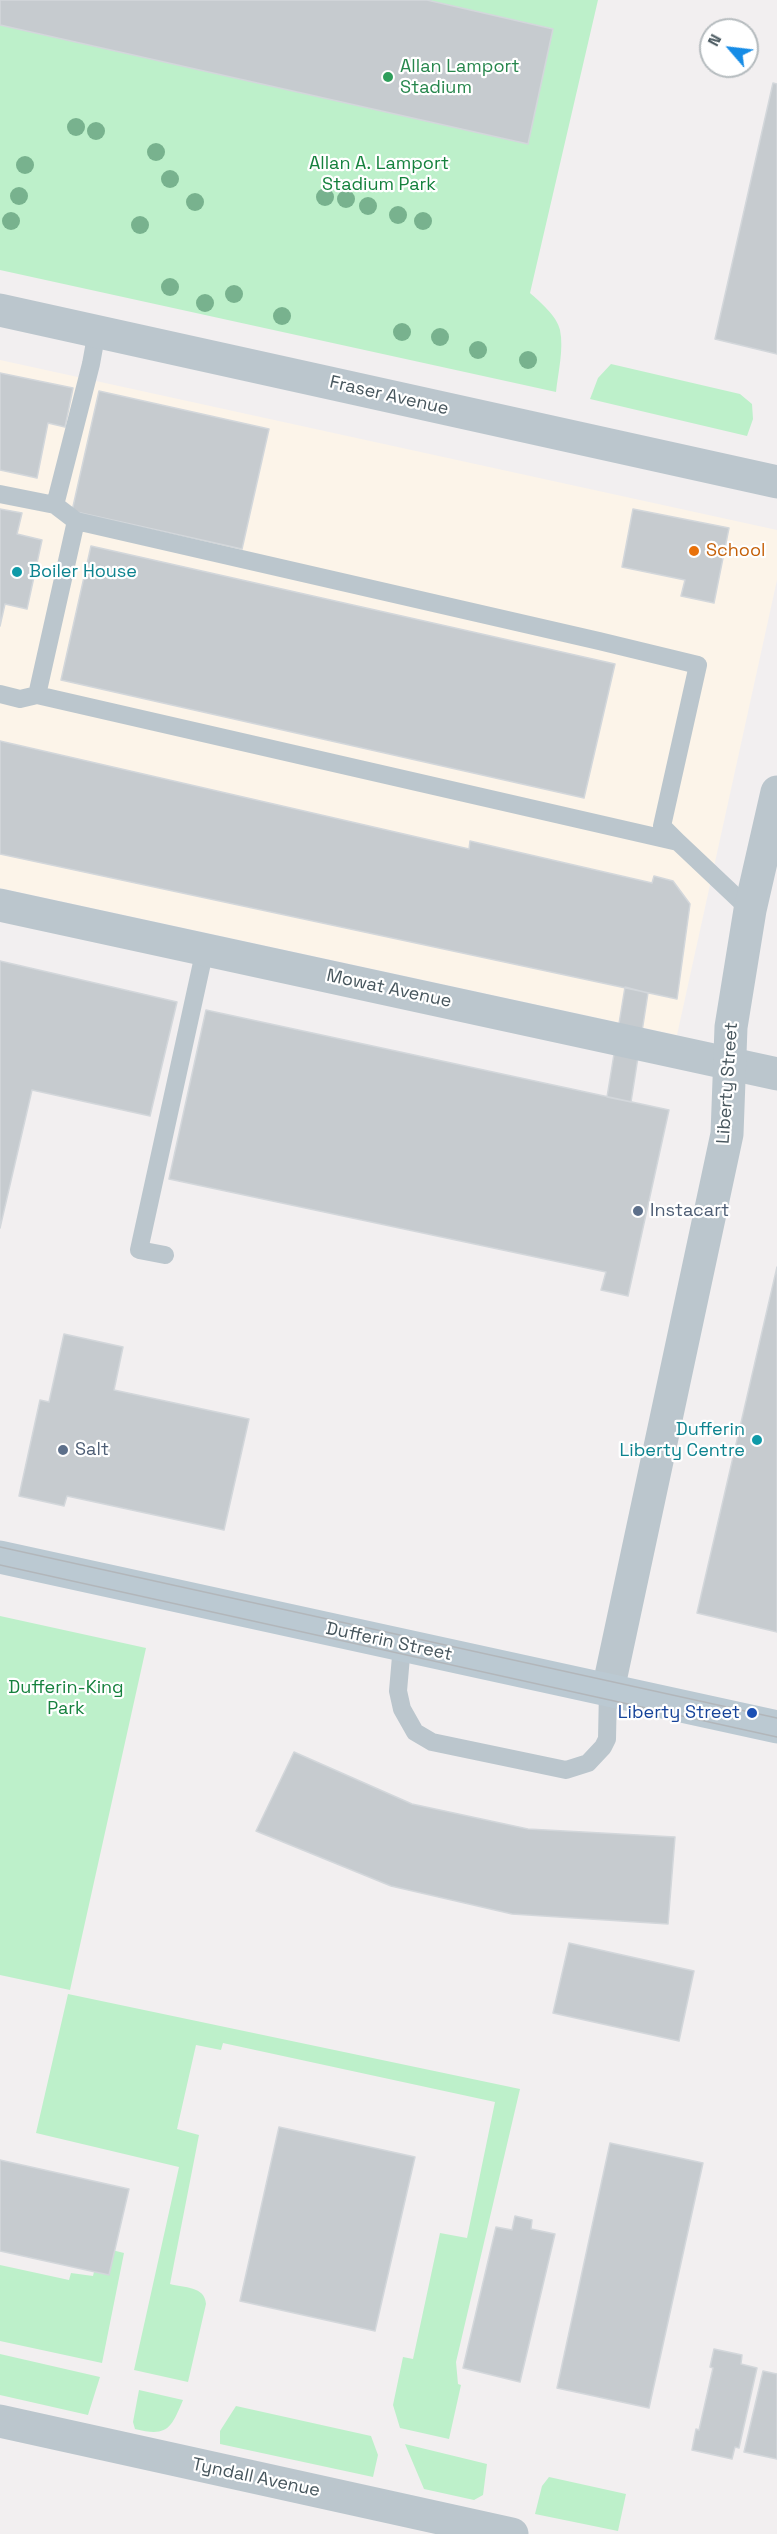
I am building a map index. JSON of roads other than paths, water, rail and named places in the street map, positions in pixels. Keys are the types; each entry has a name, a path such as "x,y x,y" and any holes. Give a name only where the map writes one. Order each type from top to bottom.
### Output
{"main road":[{"name":"Dufferin Street","path":"0,1557 777,1727"}],"street":[{"name":"Fraser Avenue","path":"0,309 777,482"},
{"name":"Liberty Street","path":"608,1690 727,1134 731,1027 750,910 777,792"},
{"name":"Mowat Avenue","path":"0,905 777,1074"},
{"name":"Tyndall Avenue","path":"0,2421 512,2534"}],"lane":[{"path":"55,505 91,364 97,331"},
{"path":"0,494 55,505 76,521 698,665 662,826 750,910"},
{"path":"37,695 76,521"},
{"path":"0,694 20,699 37,695 678,842"},
{"path":"165,1255 139,1250 205,949"},
{"path":"402,1645 398,1691 402,1709 415,1732 432,1742 566,1770 588,1763 603,1747 607,1739 608,1690"}],"tram line":[{"path":"0,1547 777,1718"},
{"path":"0,1565 777,1737"}],"place":[{"name":"Allan Lamport Stadium","path":"388,77"},
{"name":"School","path":"694,551"},
{"name":"Boiler House","path":"17,572"},
{"name":"Instacart","path":"638,1211"},
{"name":"Dufferin Liberty Centre","path":"757,1440"},
{"name":"Salt","path":"63,1450"},
{"name":"Liberty Street","path":"752,1713"}],"park label":[{"name":"Allan A. Lamport Stadium Park","path":"379,174"},
{"name":"Dufferin-King Park","path":"66,1698"}]}
